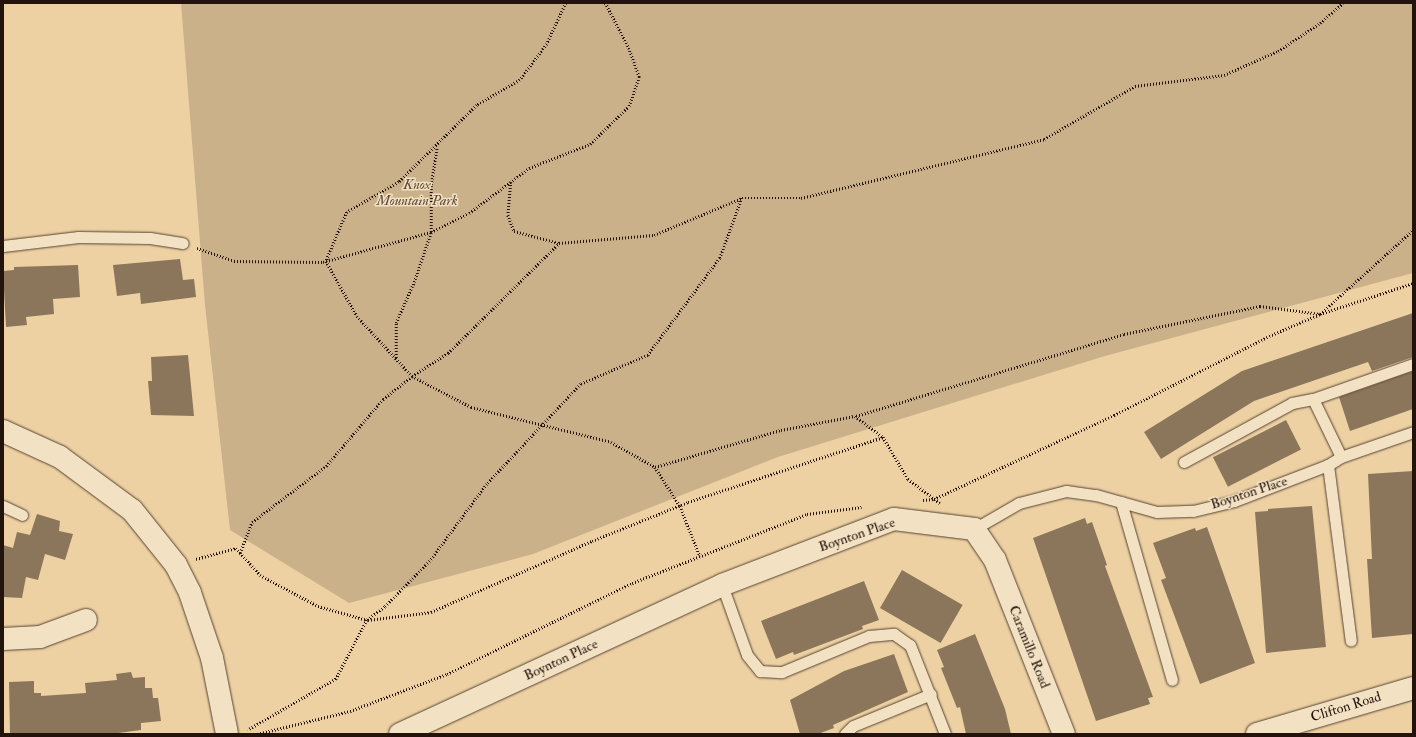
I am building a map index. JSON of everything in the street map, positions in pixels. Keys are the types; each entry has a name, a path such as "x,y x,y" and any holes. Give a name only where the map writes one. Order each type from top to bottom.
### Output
{"street":[{"path":"3,431 60,457 132,510 176,565 190,593 212,658 227,734"},
{"name":"Boynton Place","path":"400,734 722,585 894,519 974,529"},
{"name":"Caramillo Road","path":"974,529 995,560 1064,734"},
{"path":"3,639 40,637 86,620"},
{"name":"Clifton Road","path":"1257,734 1413,688"}],"lane":[{"path":"3,246 78,237 150,238 183,243"},
{"path":"1184,462 1292,403 1313,399 1413,364"},
{"path":"1313,399 1341,457"},
{"name":"Boynton Place","path":"974,529 1019,503 1066,491 1121,502 1157,512 1193,511 1234,501 1328,465 1341,457 1413,432"},
{"path":"1328,465 1351,640"},
{"path":"1121,502 1172,680"},
{"path":"3,506 22,515"},
{"path":"722,585 747,655 760,671 782,672 869,636 894,634 910,645 931,694 945,734"},
{"path":"845,734 853,726 931,694"}],"path":[{"path":"326,261 347,212 399,182 477,105 520,80 548,44 566,3"},
{"path":"183,243 234,260 326,261 431,232 469,213 529,168 590,144 628,106 639,77 630,49 605,3"},
{"path":"511,182 508,214 514,231 559,243 654,235 742,198 801,198 1044,139 1135,86 1224,75 1278,51 1320,23 1343,3"},
{"path":"396,358 396,323 414,282 431,232 431,185 437,146"},
{"path":"240,734 336,679 367,620 386,607 430,561 487,484 540,425 580,384 648,355 720,258 742,198"},
{"path":"655,467 781,430 855,416 1124,334 1260,306 1320,314 1413,230"},
{"path":"240,553 252,522 326,466 383,400 412,376 448,353 559,243"},
{"path":"326,261 357,316 412,376 471,407 611,442 655,467 680,506 700,556"},
{"path":"919,501 934,499 1121,412 1269,336 1320,314 1413,283"},
{"path":"855,416 883,437 908,479 946,507"},
{"path":"176,565 236,548 260,575 318,606 367,620 431,612 592,541 680,506 883,437"},
{"path":"257,734 350,711 447,674 632,583 807,514 867,507"}],"green space":[{"name":"Knox Mountain Park","path":"181,3 1413,3 1413,273 1105,356 778,457 533,554 349,603 230,530 205,305"}],"building":[{"path":"180,259 183,280 194,279 196,297 141,304 140,293 117,296 113,265"},
{"path":"78,265 80,297 53,299 54,314 26,317 27,325 6,327 3,271 14,270 14,267"},
{"path":"1413,313 1413,357 1372,371 1368,362 1254,401 1161,459 1144,432 1242,371"},
{"path":"188,355 194,416 151,415 148,381 152,381 151,357"},
{"path":"1413,371 1413,409 1350,431 1339,397"},
{"path":"1286,420 1301,449 1228,487 1213,457"},
{"path":"1413,471 1413,634 1372,638 1367,559 1372,559 1368,474"},
{"path":"1312,506 1326,647 1266,653 1255,512 1268,511 1268,509"},
{"path":"37,514 60,521 59,531 73,534 65,560 45,554 38,580 26,577 22,598 3,597 3,545 13,548 17,532 30,535"},
{"path":"1085,518 1087,524 1092,522 1107,565 1105,566 1153,697 1148,698 1150,704 1096,721 1033,538"},
{"path":"1207,527 1255,663 1200,684 1161,580 1166,578 1153,543 1195,528 1196,531"},
{"path":"902,570 963,605 941,643 880,608"},
{"path":"864,581 879,620 862,626 863,629 794,655 793,652 776,659 761,621"},
{"path":"975,634 1005,709 1011,734 966,734 960,707 957,708 941,668 944,667 937,650"},
{"path":"894,654 908,692 833,725 834,728 818,734 800,734 790,700 844,671"},
{"path":"131,672 133,678 145,677 145,688 152,688 153,698 158,698 161,721 141,723 141,730 111,734 10,734 9,682 34,681 34,693 41,693 41,696 86,693 85,683 117,680 116,674"}]}
